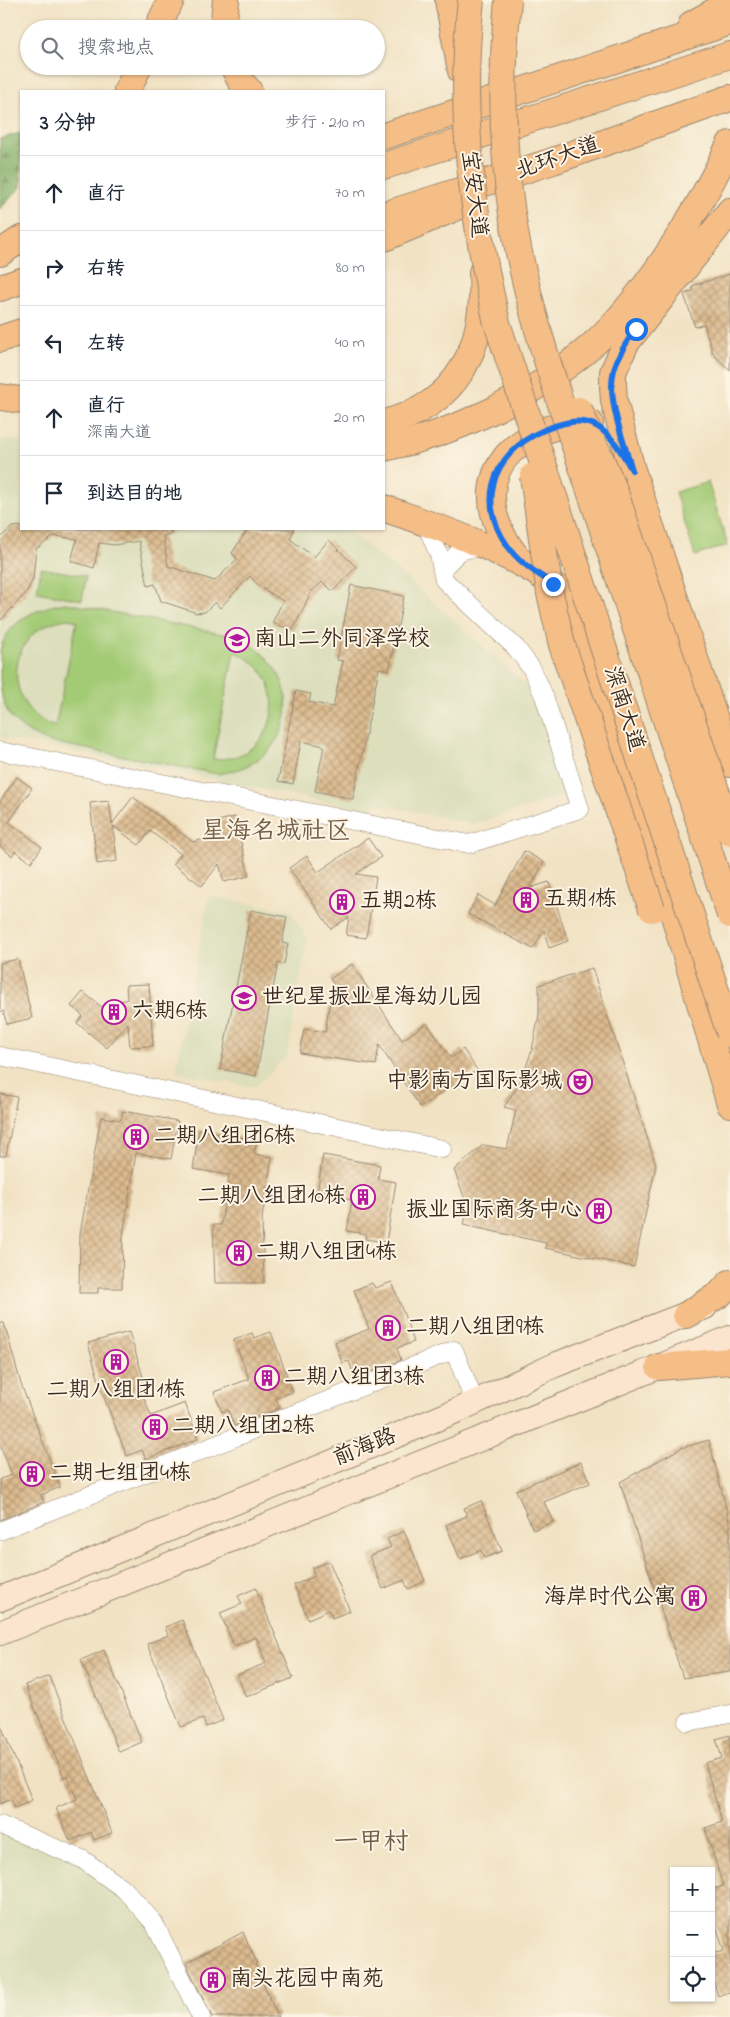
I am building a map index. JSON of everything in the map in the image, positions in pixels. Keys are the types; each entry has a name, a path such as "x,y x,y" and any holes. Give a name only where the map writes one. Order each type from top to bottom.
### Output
{"main road":[{"path":"161,20 171,0"},
{"path":"224,20 226,0"},
{"path":"448,0 465,97"},
{"name":"宝安大道","path":"471,0 466,39 465,97 472,196 480,249 497,323 516,384"},
{"name":"宝安大道","path":"508,0 503,49 502,110 506,163 512,215 531,300"},
{"path":"503,49 512,0"},
{"path":"647,49 717,10 729,0"},
{"path":"385,136 730,22"},
{"name":"北环大道","path":"385,166 730,55"},
{"path":"127,90 135,75"},
{"path":"238,75 249,90"},
{"name":"北环大道","path":"385,215 553,161 730,98"},
{"path":"385,130 414,126"},
{"path":"385,448 412,442 464,422 507,402 547,379 582,354 602,335 642,288 673,244 719,168 730,144"},
{"path":"385,238 431,220 553,161"},
{"path":"730,211 636,329 618,358 613,372 614,401 632,470 730,764"},
{"path":"0,252 20,240"},
{"path":"385,422 413,414 430,405 445,393 463,367 474,339 480,314 482,288 480,249"},
{"path":"0,260 20,254"},
{"path":"0,288 20,282"},
{"path":"531,300 613,487 730,832"},
{"name":"深南大道","path":"531,300 562,403 730,915"},
{"path":"0,339 20,332"},
{"path":"516,384 535,489 550,593 562,645 652,909 730,1105"},
{"name":"深南大道","path":"516,384 730,1034"},
{"path":"0,397 20,400"},
{"path":"523,564 504,541 498,529 491,497 497,469 514,448 548,429 571,422 580,422 590,424 606,434 632,470"},
{"path":"385,508 523,564"},
{"name":"深南大道","path":"523,564 553,584 564,596 581,629 676,922 730,1105"},
{"path":"686,1315 720,1294 730,1284"},
{"name":"前海路","path":"0,1599 475,1403 555,1365 730,1298"},
{"name":"前海路","path":"0,1634 730,1338"},
{"path":"659,1367 730,1361"}],"street":[{"path":"0,751 469,844 580,809 544,696 532,669 516,648 444,580 434,540 426,524"},
{"path":"442,570 460,551 480,546"},
{"path":"0,1056 442,1149"},
{"path":"0,1531 454,1350 475,1403"},
{"path":"688,1722 730,1714"},
{"path":"0,1825 82,1859 125,1890 154,1923 201,2017"}],"shaded area":[{"name":"南山二外同泽学校","path":"0,439 20,440 20,530 346,530 389,563 535,693 567,795 473,824 374,803 372,811 0,737"},
{"name":"世纪星振业星海幼儿园","path":"209,896 291,911 307,939 287,1056 255,1087 176,1072"},
{"path":"0,1825 97,1859 119,1896 150,1926 196,2017 110,2017 107,2011 84,2017 0,2017"}],"green space":[{"path":"20,133 20,188 0,209 0,139"},
{"path":"708,482 728,545 695,556 675,492"},
{"path":"41,568 86,576 82,600 37,592"},
{"path":"66,603 233,636 258,650 276,669 285,690 286,713 280,734 266,753 245,767 217,774 50,742 27,731 18,725 6,709 1,687 0,650 4,640 17,623 35,612","holes":["68,619 77,621 55,727 37,717 25,703 18,686 17,668 21,651 31,636 47,625","234,652 254,663 266,679 272,697 272,715 265,733 253,747 235,756 213,759"]}],"building":[{"path":"730,274 730,370 713,354 704,324 695,327 684,294 693,291 692,286"},
{"path":"20,526 20,530 170,530 171,534 163,536 168,566 215,581 237,559 232,553 247,530 294,530 290,539 314,557 329,540 356,567 333,591 322,582 311,592 293,630 272,623 283,601 259,586 250,576 220,608 215,602 205,612 197,613 161,601 155,584 148,586 139,541 114,545 99,543 94,568 71,561 77,539 54,536 36,549 33,579 26,593 0,621 0,538 12,527"},
{"path":"351,585 404,596 389,670 379,668 353,799 315,791 324,746 301,741 293,784 278,781 296,691 311,694 309,702 333,707 343,661 337,660"},
{"path":"17,777 32,788 9,822 42,847 31,862 15,851 12,856 0,846 0,801"},
{"path":"133,797 193,842 217,836 214,822 235,817 249,876 224,882 219,864 202,886 173,864 181,854 150,831 139,845 113,826 117,861 97,864 90,803 109,801 112,824"},
{"name":"五期2栋","path":"368,838 381,857 356,874 376,877 366,938 346,935 349,917 331,929 289,868 307,856 318,872"},
{"name":"五期1栋","path":"524,851 544,862 530,888 549,882 568,941 549,948 544,930 533,949 468,914 478,895 495,905"},
{"path":"251,910 287,917 282,943 288,944 284,964 278,963 256,1076 220,1069"},
{"path":"18,959 32,1018 7,1024 3,1011 0,1012 0,963"},
{"path":"352,964 402,1040 427,1023 451,1058 463,1049 477,1070 420,1107 379,1045 376,1065 300,1053 304,1029 325,1032 330,1000 346,1003 330,979"},
{"path":"592,968 656,1165 634,1267 545,1248 546,1243 464,1225 468,1207 454,1170 483,1145 507,1149 516,1110 504,1107 521,1081 532,1050 539,1015 539,985"},
{"name":"六期6栋","path":"149,984 153,1046 130,1047 128,1023 107,1048 77,1023 83,1016 71,1006 83,992 103,1008 110,1001 127,1000 126,985"},
{"path":"0,1094 17,1097 6,1156 0,1156"},
{"path":"123,1111 178,1121 171,1159 136,1153 123,1236 122,1288 98,1288 98,1293 79,1293 80,1234 101,1117 121,1120"},
{"path":"199,1130 257,1140 254,1154 272,1157 262,1218 264,1283 215,1283 213,1225 221,1225 229,1175 193,1169"},
{"name":"二期八组团10栋","path":"323,1155 380,1165 378,1179 396,1182 386,1242 365,1239 366,1234 347,1231 352,1200 317,1194"},
{"name":"二期八组团9栋","path":"392,1282 414,1342 397,1348 401,1360 355,1378 349,1361 342,1363 335,1342 369,1329 354,1290 372,1283 375,1288"},
{"path":"0,1323 4,1323 21,1384 60,1487 41,1495 44,1502 0,1520 0,1479 12,1475 0,1445"},
{"name":"二期八组团2栋","path":"129,1332 144,1380 138,1382 151,1416 185,1403 198,1439 146,1459 142,1450 127,1456 103,1395 88,1343"},
{"name":"二期八组团3栋","path":"271,1332 293,1392 276,1398 280,1408 234,1426 228,1410 222,1412 214,1392 249,1379 234,1340 252,1333 254,1338"},
{"name":"海岸时代公寓","path":"709,1440 730,1524 730,1672 683,1678 620,1482 681,1448"},
{"path":"581,1462 590,1483 544,1502 553,1522 533,1530 516,1490"},
{"path":"481,1501 502,1551 484,1558 481,1550 460,1559 446,1525 467,1516 464,1508"},
{"path":"404,1531 425,1581 408,1589 404,1580 383,1589 369,1556 391,1547 387,1539"},
{"path":"329,1561 350,1611 332,1618 329,1610 308,1619 294,1585 315,1576 312,1568"},
{"path":"256,1588 293,1678 246,1697 237,1675 266,1663 256,1637 234,1646 220,1613 242,1604 238,1596"},
{"path":"182,1620 223,1720 206,1727 203,1719 181,1727 147,1644 168,1635 165,1627"},
{"path":"104,1650 142,1742 119,1752 81,1660"},
{"path":"49,1676 112,1833 94,1840 91,1832 70,1841 56,1808 77,1799 67,1776 64,1777 25,1685"},
{"path":"0,1723 32,1800 15,1808 11,1799 0,1804"},
{"path":"730,1735 730,1992 718,1996 715,1986 715,1953 724,1951 715,1923 715,1889 723,1886 705,1828 722,1822 705,1763 722,1758 716,1739"},
{"name":"南头花园中南苑","path":"243,1932 278,2017 212,2017 186,1963"}],"place":[{"name":"南山二外同泽学校","path":"237,640"},
{"name":"五期1栋","path":"526,900"},
{"name":"五期2栋","path":"342,902"},
{"name":"世纪星振业星海幼儿园","path":"244,998"},
{"name":"六期6栋","path":"114,1012"},
{"name":"中影南方国际影城","path":"580,1082"},
{"name":"二期八组团6栋","path":"136,1137"},
{"name":"二期八组团10栋","path":"363,1197"},
{"name":"振业国际商务中心","path":"599,1211"},
{"name":"二期八组团4栋","path":"239,1253"},
{"name":"二期八组团9栋","path":"388,1328"},
{"name":"二期八组团1栋","path":"116,1362"},
{"name":"二期八组团3栋","path":"267,1378"},
{"name":"二期八组团2栋","path":"155,1427"},
{"name":"二期七组团4栋","path":"32,1474"},
{"name":"海岸时代公寓","path":"694,1598"},
{"name":"南头花园中南苑","path":"213,1980"}],"district":[{"name":"星海名城社区","path":"276,832"},
{"name":"一甲村","path":"371,1843"}],"route":[{"path":"553,584 523,564 513,554 498,529 491,497 497,469 514,448 535,434 561,424 580,422 598,427 606,434 614,442 632,470 614,401 613,372 626,343 636,329"}]}
